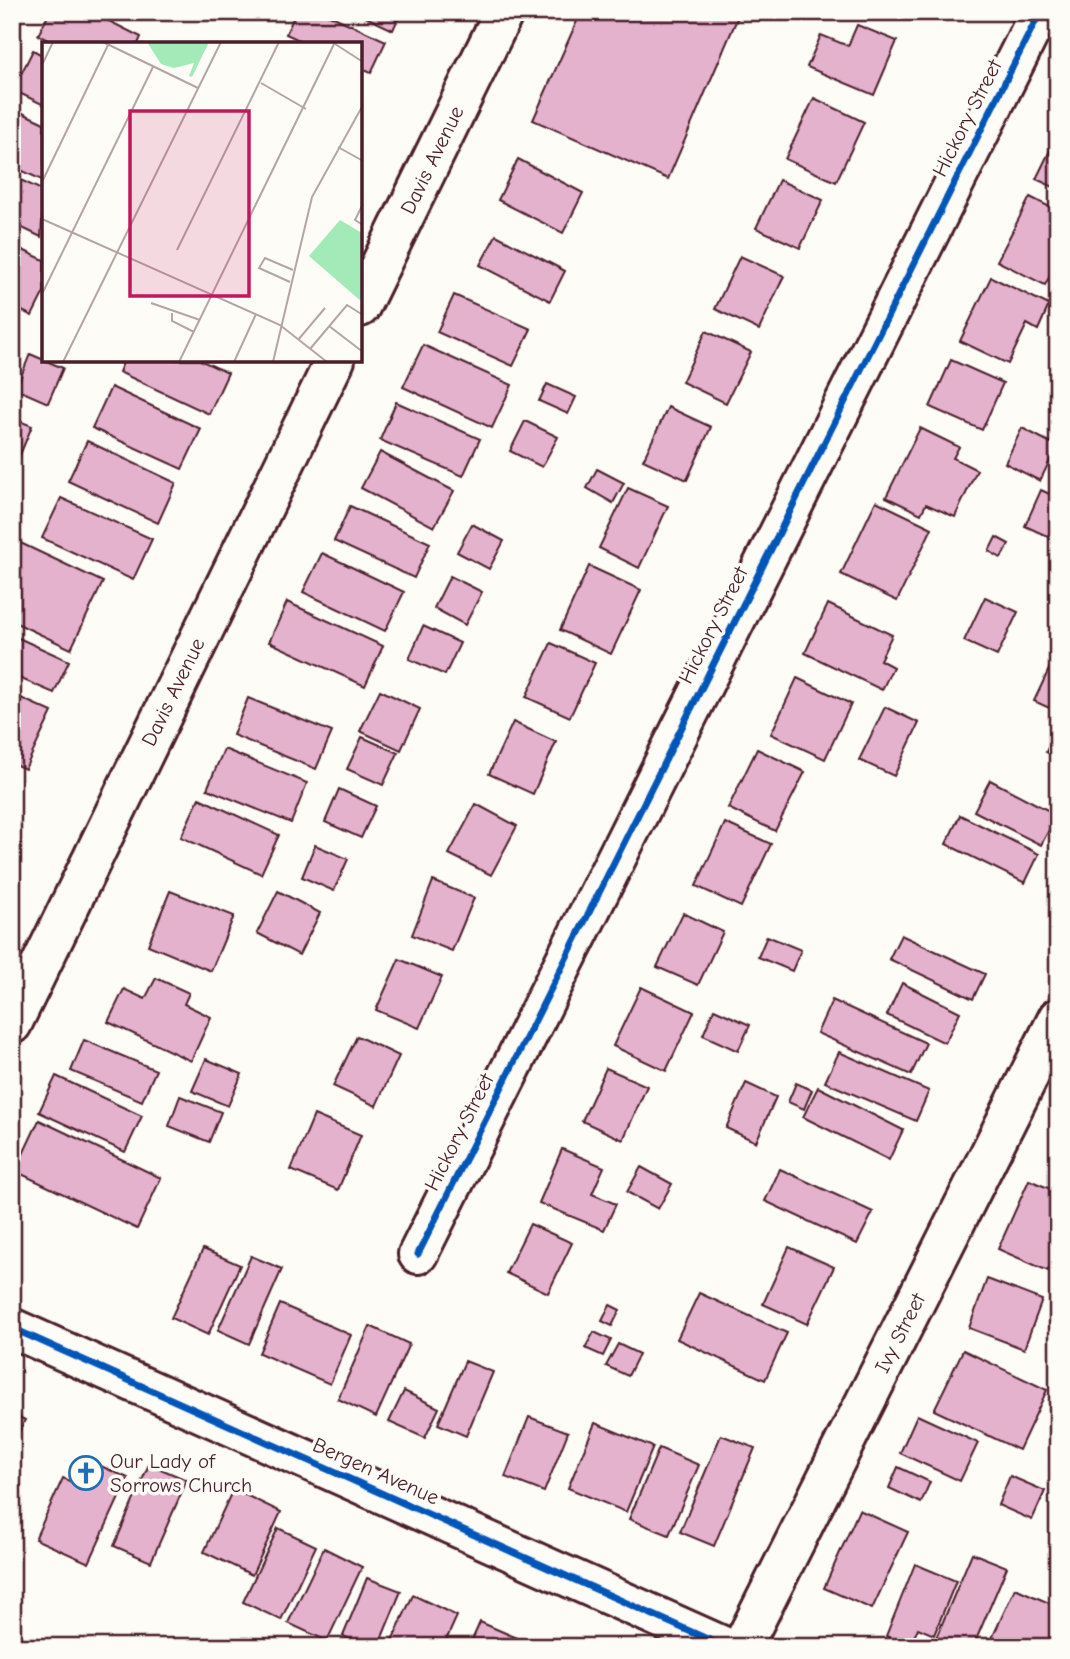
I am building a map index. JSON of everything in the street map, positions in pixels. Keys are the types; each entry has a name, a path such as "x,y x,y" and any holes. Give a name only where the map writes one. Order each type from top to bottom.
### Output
{"street":[{"name":"Davis Avenue","path":"362,303 504,12"},
{"name":"Hickory Street","path":"418,1254 1040,12"},
{"name":"Davis Avenue","path":"12,1024 334,362"},
{"name":"Ivy Street","path":"742,1647 1058,1018"},
{"name":"Bergen Avenue","path":"12,1328 725,1647"}],"building":[{"path":"50,12 91,12 141,37 139,42 51,42 38,35"},
{"path":"296,12 323,12 386,41 371,73 362,69 362,42 304,42 286,34"},
{"path":"355,12 401,12 393,30"},
{"path":"581,12 740,12 668,179 533,120"},
{"path":"857,25 897,41 874,95 807,67 821,35 848,46"},
{"path":"33,50 42,55 42,104 13,90"},
{"path":"814,98 864,122 836,182 785,159"},
{"path":"12,108 42,122 42,180 12,166"},
{"path":"1058,134 1058,189 1036,179"},
{"path":"518,159 583,193 563,233 498,200"},
{"path":"12,176 42,190 41,237 12,223"},
{"path":"779,180 823,200 800,248 756,228"},
{"path":"1030,197 1058,211 1058,261 1045,285 997,261"},
{"path":"496,235 565,271 550,301 480,265"},
{"path":"12,245 42,259 42,296 32,316 12,306"},
{"path":"740,256 784,276 759,330 715,309"},
{"path":"991,277 1049,305 1038,330 1027,324 1008,364 960,341"},
{"path":"454,295 531,329 513,366 437,332"},
{"path":"706,331 751,352 726,403 682,382"},
{"path":"423,345 512,385 492,428 403,387"},
{"path":"30,354 42,359 42,362 63,368 48,403 16,389"},
{"path":"951,360 1003,383 982,430 930,407"},
{"path":"123,362 204,362 228,373 209,414 119,372"},
{"path":"547,384 576,397 568,414 539,401"},
{"path":"111,387 201,429 182,469 92,428"},
{"path":"396,402 480,439 463,476 380,440"},
{"path":"668,407 711,427 687,480 643,460"},
{"path":"12,418 32,426 17,462 12,460"},
{"path":"525,421 558,437 542,467 510,451"},
{"path":"920,428 959,447 953,458 977,470 955,517 926,504 921,514 886,497"},
{"path":"1022,428 1057,446 1040,481 1005,463"},
{"path":"87,441 176,483 158,523 68,481"},
{"path":"380,452 454,491 434,527 361,488"},
{"path":"597,469 624,483 613,503 587,488"},
{"path":"628,488 668,506 639,568 599,548"},
{"path":"1041,490 1058,498 1058,541 1025,526"},
{"path":"61,498 152,539 133,580 42,538"},
{"path":"876,501 932,528 897,601 841,574"},
{"path":"350,506 430,543 414,578 334,541"},
{"path":"472,524 504,541 489,569 457,552"},
{"path":"996,537 1009,544 1001,558 989,551"},
{"path":"12,539 103,582 71,649 12,621"},
{"path":"322,553 404,592 385,631 303,592"},
{"path":"589,566 641,590 611,654 560,630"},
{"path":"450,576 482,592 465,625 434,608"},
{"path":"985,597 1018,612 997,656 964,641"},
{"path":"287,602 383,646 365,686 269,642"},
{"path":"828,604 892,635 880,660 893,667 882,690 805,653"},
{"path":"423,626 460,643 445,675 409,659"},
{"path":"12,635 69,661 54,693 12,675"},
{"path":"551,643 595,663 570,717 526,697"},
{"path":"1050,667 1058,670 1058,712 1034,701"},
{"path":"797,678 851,704 825,759 771,734"},
{"path":"380,690 420,709 401,750 360,731"},
{"path":"12,694 52,712 25,769 12,763"},
{"path":"248,698 332,732 316,769 233,735"},
{"path":"885,707 919,723 894,776 859,760"},
{"path":"513,722 556,742 533,794 489,774"},
{"path":"1058,726 1058,757 1046,752"},
{"path":"362,737 398,753 383,785 347,769"},
{"path":"224,749 307,783 291,823 207,789"},
{"path":"757,749 805,772 775,831 728,808"},
{"path":"990,780 1057,815 1041,845 974,811"},
{"path":"339,789 376,806 361,838 325,822"},
{"path":"199,798 279,835 261,874 181,837"},
{"path":"476,804 517,826 491,875 449,854"},
{"path":"960,815 1039,854 1025,883 946,844"},
{"path":"725,823 771,844 741,907 696,886"},
{"path":"315,845 348,859 334,891 302,877"},
{"path":"433,881 474,898 452,951 412,935"},
{"path":"170,891 234,916 211,971 148,945"},
{"path":"278,891 320,913 299,955 257,933"},
{"path":"683,913 723,932 698,985 657,967"},
{"path":"901,935 985,974 973,999 889,959"},
{"path":"767,936 801,950 792,971 758,957"},
{"path":"399,959 442,977 419,1028 376,1010"},
{"path":"156,978 189,993 184,1004 211,1017 191,1061 108,1022 124,989 145,999"},
{"path":"902,983 960,1012 945,1043 887,1015"},
{"path":"641,987 694,1012 666,1071 613,1046"},
{"path":"832,1000 926,1043 911,1075 817,1033"},
{"path":"714,1009 750,1025 738,1051 703,1035"},
{"path":"357,1036 399,1056 376,1106 333,1086"},
{"path":"84,1040 156,1070 142,1101 71,1071"},
{"path":"839,1052 929,1091 916,1121 825,1082"},
{"path":"206,1059 242,1074 228,1106 192,1091"},
{"path":"606,1068 647,1086 623,1140 582,1121"},
{"path":"56,1076 142,1116 125,1152 39,1112"},
{"path":"746,1083 776,1097 756,1142 726,1128"},
{"path":"796,1083 812,1090 804,1109 788,1102"},
{"path":"818,1087 903,1130 889,1160 803,1117"},
{"path":"180,1096 221,1112 209,1142 169,1126"},
{"path":"314,1115 361,1135 338,1190 291,1170"},
{"path":"39,1120 161,1178 137,1229 15,1171"},
{"path":"562,1149 604,1167 592,1194 616,1204 604,1230 539,1203"},
{"path":"641,1167 672,1184 658,1209 627,1192"},
{"path":"780,1169 873,1212 857,1244 765,1201"},
{"path":"1029,1180 1058,1192 1058,1249 1048,1271 998,1249"},
{"path":"530,1224 572,1243 548,1293 506,1273"},
{"path":"789,1247 834,1267 807,1324 763,1304"},
{"path":"203,1249 240,1265 208,1335 171,1318"},
{"path":"251,1256 282,1269 249,1344 218,1330"},
{"path":"987,1279 1042,1300 1024,1349 969,1328"},
{"path":"699,1293 787,1333 765,1380 677,1339"},
{"path":"280,1304 351,1335 330,1384 259,1353"},
{"path":"610,1305 620,1310 612,1326 602,1321"},
{"path":"370,1326 409,1344 376,1417 338,1399"},
{"path":"594,1332 611,1340 603,1356 585,1348"},
{"path":"618,1344 639,1354 628,1376 606,1366"},
{"path":"963,1350 1047,1390 1019,1450 934,1410"},
{"path":"465,1361 493,1372 466,1436 438,1424"},
{"path":"404,1391 439,1408 425,1438 389,1422"},
{"path":"12,1413 25,1420 12,1445"},
{"path":"917,1415 978,1443 960,1481 900,1453"},
{"path":"529,1417 568,1432 544,1492 505,1477"},
{"path":"595,1423 653,1447 626,1512 568,1488"},
{"path":"721,1435 755,1448 714,1546 680,1532"},
{"path":"659,1448 699,1465 669,1535 629,1519"},
{"path":"85,1459 128,1478 89,1563 35,1539 63,1478 74,1483"},
{"path":"149,1464 187,1480 151,1562 114,1546"},
{"path":"898,1467 930,1482 921,1503 889,1488"},
{"path":"1010,1476 1045,1491 1032,1520 998,1505"},
{"path":"233,1489 281,1512 252,1575 204,1552"},
{"path":"859,1510 908,1532 872,1609 824,1588"},
{"path":"278,1528 316,1546 281,1620 243,1602"},
{"path":"324,1548 362,1567 327,1641 288,1623"},
{"path":"972,1553 1007,1567 973,1647 958,1647 936,1638"},
{"path":"915,1564 956,1581 934,1635 918,1628 910,1647 886,1636"},
{"path":"367,1578 401,1591 378,1647 369,1647 343,1636"},
{"path":"1015,1588 1058,1607 1058,1647 988,1647"},
{"path":"413,1595 457,1616 443,1647 389,1647"},
{"path":"480,1622 517,1638 514,1647 469,1647"}],"cycle path":[{"path":"418,1254 1040,12"},
{"path":"12,1328 725,1647"}],"place":[{"name":"Our Lady of Sorrows Church","path":"86,1473"}]}
